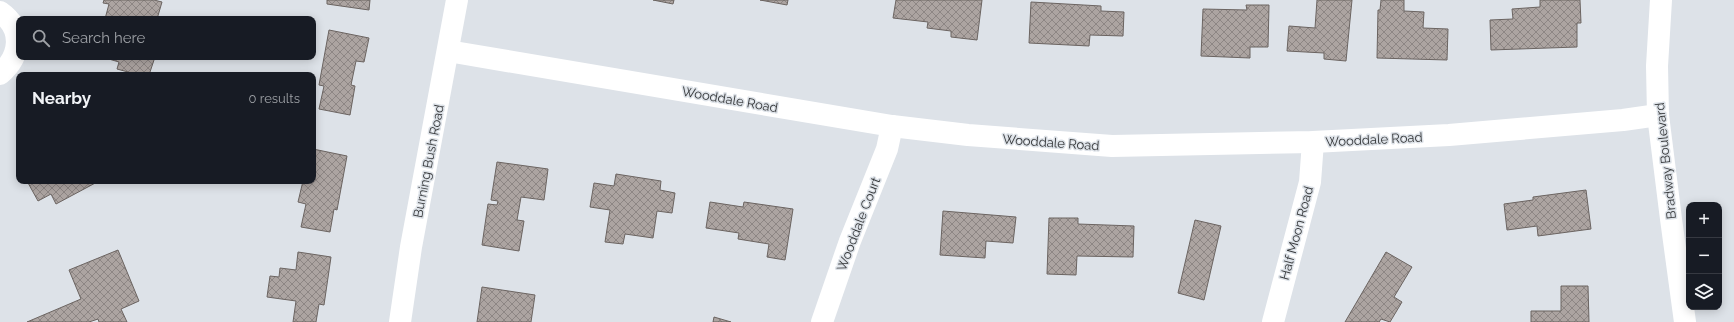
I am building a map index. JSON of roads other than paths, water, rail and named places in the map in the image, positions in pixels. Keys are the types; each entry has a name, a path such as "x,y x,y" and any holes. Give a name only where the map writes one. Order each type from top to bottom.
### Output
{"street":[{"name":"Burning Bush Road","path":"400,322 411,247 457,0"},
{"name":"Bradway Boulevard","path":"1661,0 1657,66 1658,115 1686,322"},
{"path":"0,12 12,24 16,36"},
{"path":"0,74 9,66 15,54 16,46"},
{"name":"Wooddale Road","path":"448,51 892,126 991,137 1112,146 1313,142 1449,135 1623,120 1658,115"},
{"name":"Wooddale Court","path":"822,322 850,241 887,148 892,126"},
{"name":"Half Moon Road","path":"1273,322 1310,182 1313,142"}]}
